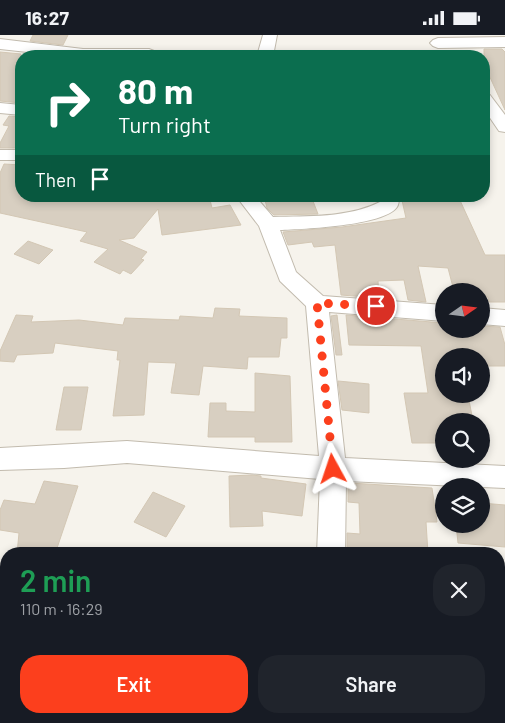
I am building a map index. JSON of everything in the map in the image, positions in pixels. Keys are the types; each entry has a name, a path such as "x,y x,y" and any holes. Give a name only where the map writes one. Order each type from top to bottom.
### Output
{"street":[{"path":"266,50 270,35"},
{"path":"436,39 505,42"},
{"path":"436,39 444,50"},
{"path":"0,44 50,50"},
{"path":"490,106 505,127"},
{"path":"0,108 15,109"},
{"path":"0,155 15,155"},
{"path":"250,202 268,225 287,276 317,303 435,312"},
{"path":"268,225 360,216 381,210 389,205 389,202"},
{"path":"317,303 333,469 331,547"},
{"path":"490,317 505,319"},
{"path":"2,463 127,452 267,462 333,469 505,477"}],"building":[{"path":"33,35 68,35 63,45 30,41"},
{"path":"502,49 505,52 505,110 490,77 490,50 484,50"},
{"path":"0,52 15,53 15,102 0,101"},
{"path":"9,116 15,116 15,148 0,148 0,143 9,126 3,125"},
{"path":"4,164 15,165 15,202 210,202 212,208 230,205 241,225 162,235 158,209 134,238 119,240 147,252 141,259 144,260 131,274 123,270 120,274 94,262 108,249 80,241 87,232 0,213 0,173"},
{"path":"266,202 313,202 318,214 274,215 267,208"},
{"path":"402,202 461,202 485,255 505,255 505,302 490,302 490,283 452,283 448,268 418,266 426,302 408,300 404,280 378,281 379,298 341,295 335,245 314,247 312,242 288,245 283,232 342,227 406,218"},
{"path":"28,241 53,250 39,264 14,254"},
{"path":"215,308 240,309 239,316 287,318 287,338 281,338 279,357 248,357 247,369 203,366 199,395 171,393 176,363 148,362 144,415 113,416 120,360 117,360 118,351 55,343 53,353 17,355 14,362 0,361 0,351 16,315 33,316 31,322 79,320 123,325 125,318 179,320 180,316 213,318"},
{"path":"337,315 342,355 336,355 331,316"},
{"path":"346,315 435,322 435,338 490,338 490,326 500,327 505,345 505,366 490,366 490,348 435,348 435,403 470,403 471,413 435,413 435,443 412,443 404,393 428,393 421,346 349,345"},
{"path":"255,373 290,376 292,442 255,442 255,437 208,437 210,403 226,403 226,411 255,412"},
{"path":"338,381 369,384 369,413 342,410"},
{"path":"64,387 88,387 81,430 56,430"},
{"path":"252,475 306,484 302,516 262,511 263,526 230,527 229,476"},
{"path":"44,481 78,486 57,547 18,547 19,533 0,530 0,510 4,500 35,504"},
{"path":"350,483 432,488 435,522 426,522 428,547 347,547 347,533 360,534 359,503 348,502 348,488 350,488"},
{"path":"153,492 185,506 166,537 134,522"},
{"path":"490,504 505,505 505,547 458,543 457,533 490,533"}],"route":[{"path":"333,469 317,303 376,306"}]}
